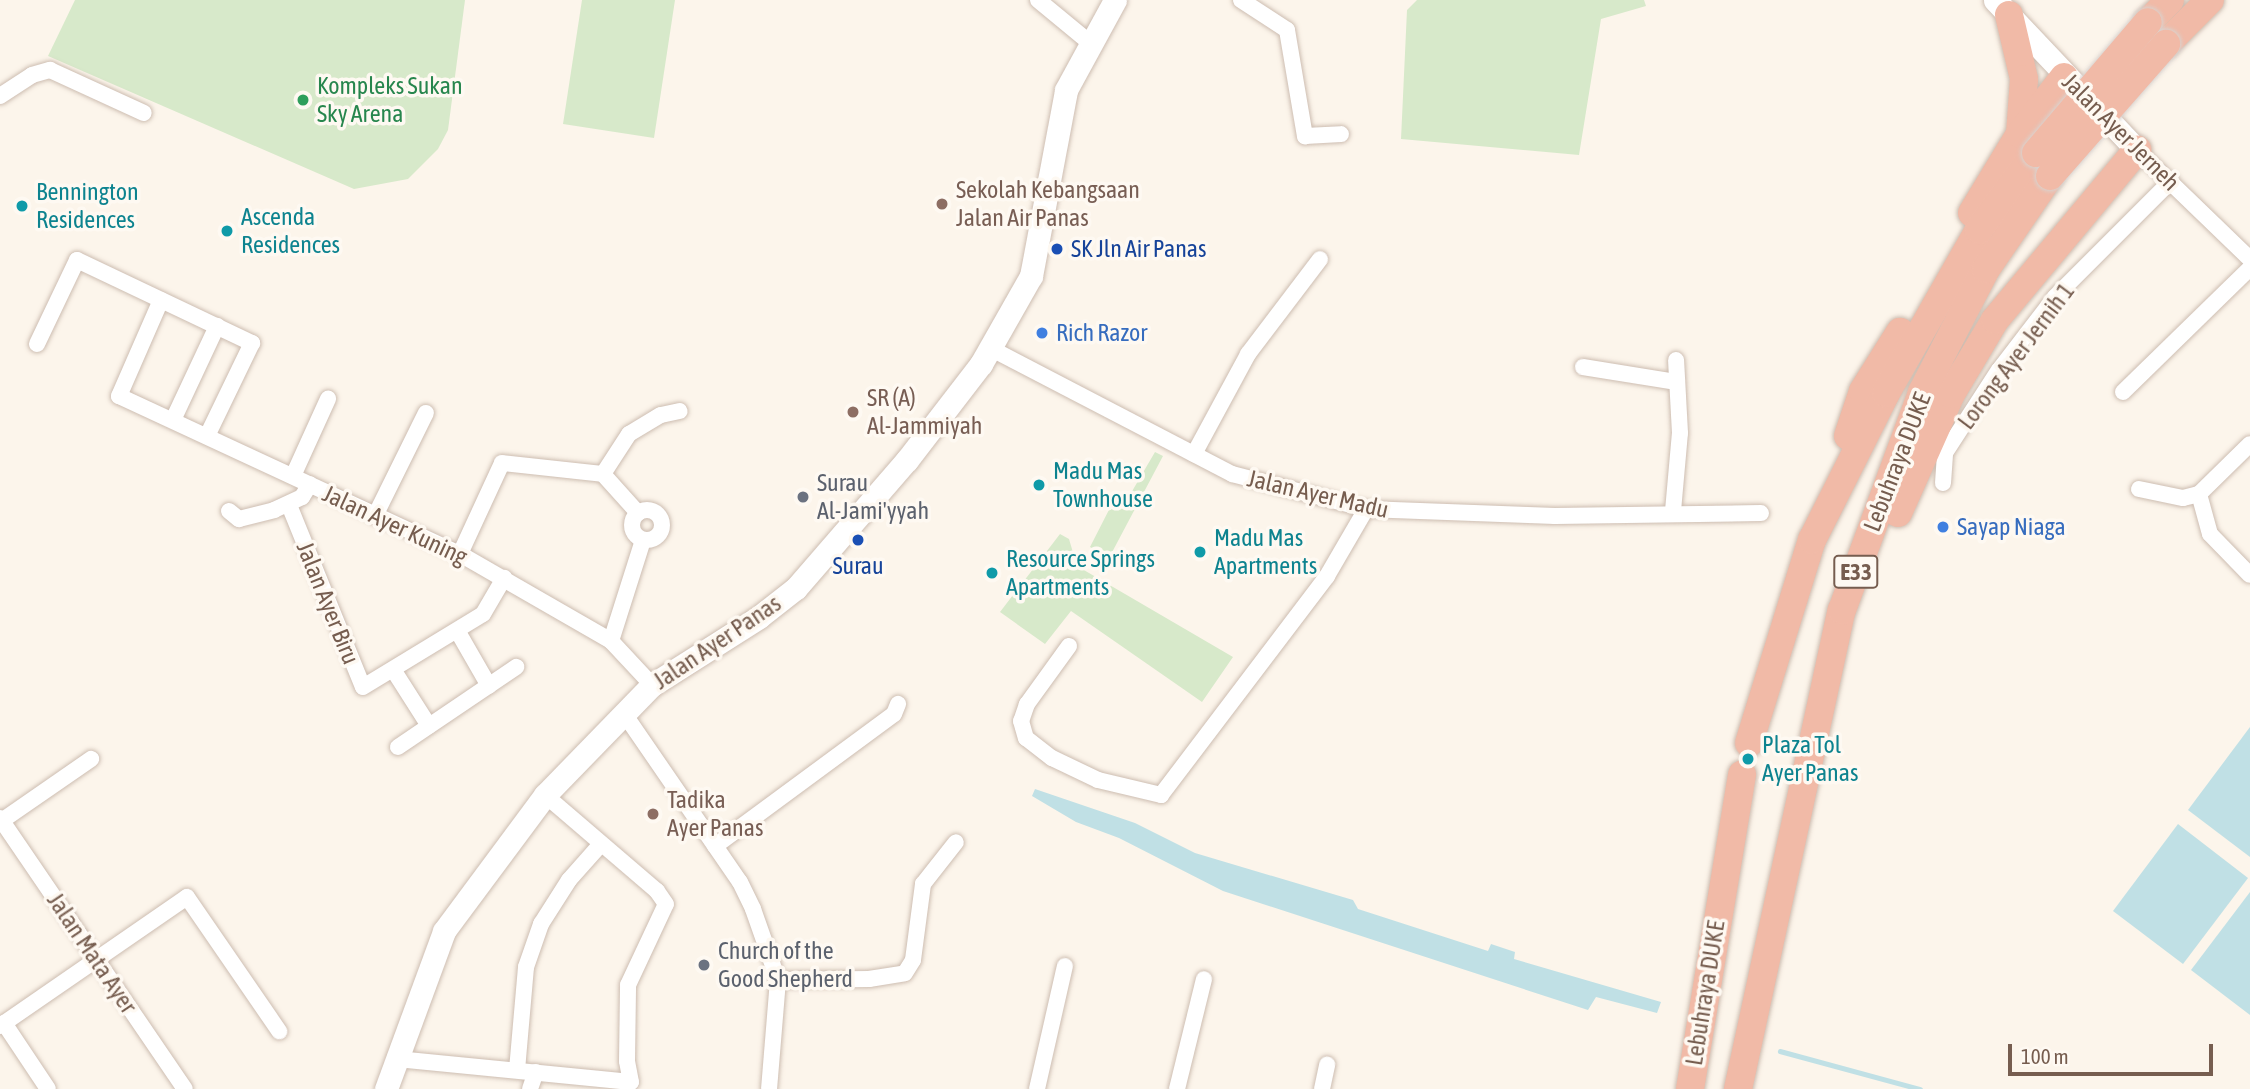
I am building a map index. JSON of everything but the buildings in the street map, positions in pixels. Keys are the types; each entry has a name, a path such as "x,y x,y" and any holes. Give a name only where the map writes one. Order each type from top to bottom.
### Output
{"highway":[{"name":"Lebuhraya DUKE","path":"1749,743 1812,540 1886,393 1979,230 2035,155 2148,22 2170,0"},
{"name":"Lebuhraya DUKE","path":"1738,1089 1809,774 1842,610 1922,392 1986,270 2035,155 2166,44 2210,0"},
{"path":"2002,7 2024,79 2035,155"},
{"path":"2035,155 2064,77"},
{"path":"1809,774 1867,592 1909,482 1951,394 1995,320 2137,150"},
{"name":"Lebuhraya DUKE","path":"1690,1089 1742,774"}],"street":[{"path":"1038,0 1090,42"},
{"name":"Jalan Ayer Panas","path":"386,1089 444,931 545,795 652,685 759,617 796,588 961,394 1031,276 1066,90 1115,0"},
{"path":"1241,0 1287,30 1306,136 1341,134"},
{"name":"Jalan Ayer Jerneh","path":"2002,7 2064,77 2250,259"},
{"path":"0,96 32,75 50,71 144,113"},
{"name":"Lorong Ayer Jernih 1","path":"1943,483 1945,453 2007,359 2054,297 2171,181"},
{"path":"1194,454 1248,354 1320,259"},
{"path":"37,344 77,260 253,343 207,436"},
{"path":"2123,392 2250,268"},
{"name":"Jalan Ayer Kuning","path":"161,300 119,396 460,554 505,578 611,641 652,685"},
{"path":"173,420 216,326"},
{"name":"Jalan Ayer Madu","path":"990,348 1232,474 1281,490 1366,509 1542,516 1673,511 1761,513"},
{"path":"1673,511 1680,433 1676,360"},
{"path":"1583,367 1677,382"},
{"path":"293,476 328,399"},
{"path":"603,474 629,433 661,415 680,411"},
{"path":"375,516 426,413"},
{"path":"2139,489 2183,498 2199,494 2250,444"},
{"path":"460,554 502,463 603,474 638,513"},
{"path":"229,511 239,519 289,505 310,484"},
{"path":"2199,494 2210,534 2250,575"},
{"name":"Jalan Ayer Biru","path":"289,505 359,682 368,687 483,614 505,578"},
{"path":"1069,646 1027,704 1021,721 1026,738 1052,758 1098,780 1161,795 1327,576 1366,509"},
{"path":"638,513 653,510 662,522 658,536 643,540"},
{"path":"638,513 633,530 643,540"},
{"path":"611,641 643,540"},
{"path":"458,632 489,686"},
{"path":"398,747 516,667"},
{"path":"394,671 429,726"},
{"path":"715,846 894,714 898,704"},
{"path":"623,712 715,846 753,909 778,980 769,1089"},
{"path":"1,820 91,758"},
{"path":"397,1059 536,1072 583,1083 631,1082 627,1061 628,985 666,904 657,891 545,795"},
{"name":"Jalan Mata Ayer","path":"1,820 185,1089"},
{"path":"778,980 869,979 905,973 913,960 923,884 956,842"},
{"path":"517,1070 526,967 541,924 569,880 601,844"},
{"path":"48,1089 2,1025 187,897 279,1031"},
{"path":"1037,1089 1065,966"},
{"path":"1177,1089 1204,979"},
{"path":"1322,1089 1327,1065"},
{"path":"530,1089 536,1072"}],"green space":[{"name":"Kompleks Sukan Sky Arena","path":"75,0 465,0 448,130 438,149 408,179 354,189 48,56"},
{"path":"582,0 675,0 654,138 563,124"},
{"path":"1417,0 1644,0 1646,6 1601,19 1579,155 1401,139 1407,10"},
{"path":"1155,452 1163,456 1109,558 1090,547 1114,500 1124,505"},
{"path":"1060,534 1069,539 1077,566 1233,657 1202,702 1071,611 1045,644 1000,612"}],"water":[{"path":"2250,727 2250,857 2188,810"},
{"path":"1035,789 1135,823 1195,853 1353,900 1358,909 1488,951 1491,944 1515,952 1514,959 1661,1002 1657,1013 1596,997 1588,1010 1223,891 1119,838 1076,822 1032,796"},
{"path":"2178,824 2248,878 2183,964 2113,911"},
{"path":"2250,892 2250,1015 2191,970"}],"waterway":[{"path":"1780,1051 1920,1089"}],"place":[{"name":"Kompleks Sukan Sky Arena","path":"303,100"},
{"name":"Sekolah Kebangsaan Jalan Air Panas","path":"942,204"},
{"name":"Bennington Residences","path":"22,206"},
{"name":"Ascenda Residences","path":"227,231"},
{"name":"SK Jln Air Panas","path":"1057,249"},
{"name":"Rich Razor","path":"1042,333"},
{"name":"SR (A) Al-Jammiyah","path":"853,412"},
{"name":"Madu Mas Townhouse","path":"1039,485"},
{"name":"Surau Al-Jami'yyah","path":"803,497"},
{"name":"Sayap Niaga","path":"1943,527"},
{"name":"Surau","path":"858,540"},
{"name":"Madu Mas Apartments","path":"1200,552"},
{"name":"Resource Springs Apartments","path":"992,573"},
{"name":"Plaza Tol Ayer Panas","path":"1748,759"},
{"name":"Tadika Ayer Panas","path":"653,814"},
{"name":"Church of the Good Shepherd","path":"704,965"}]}
